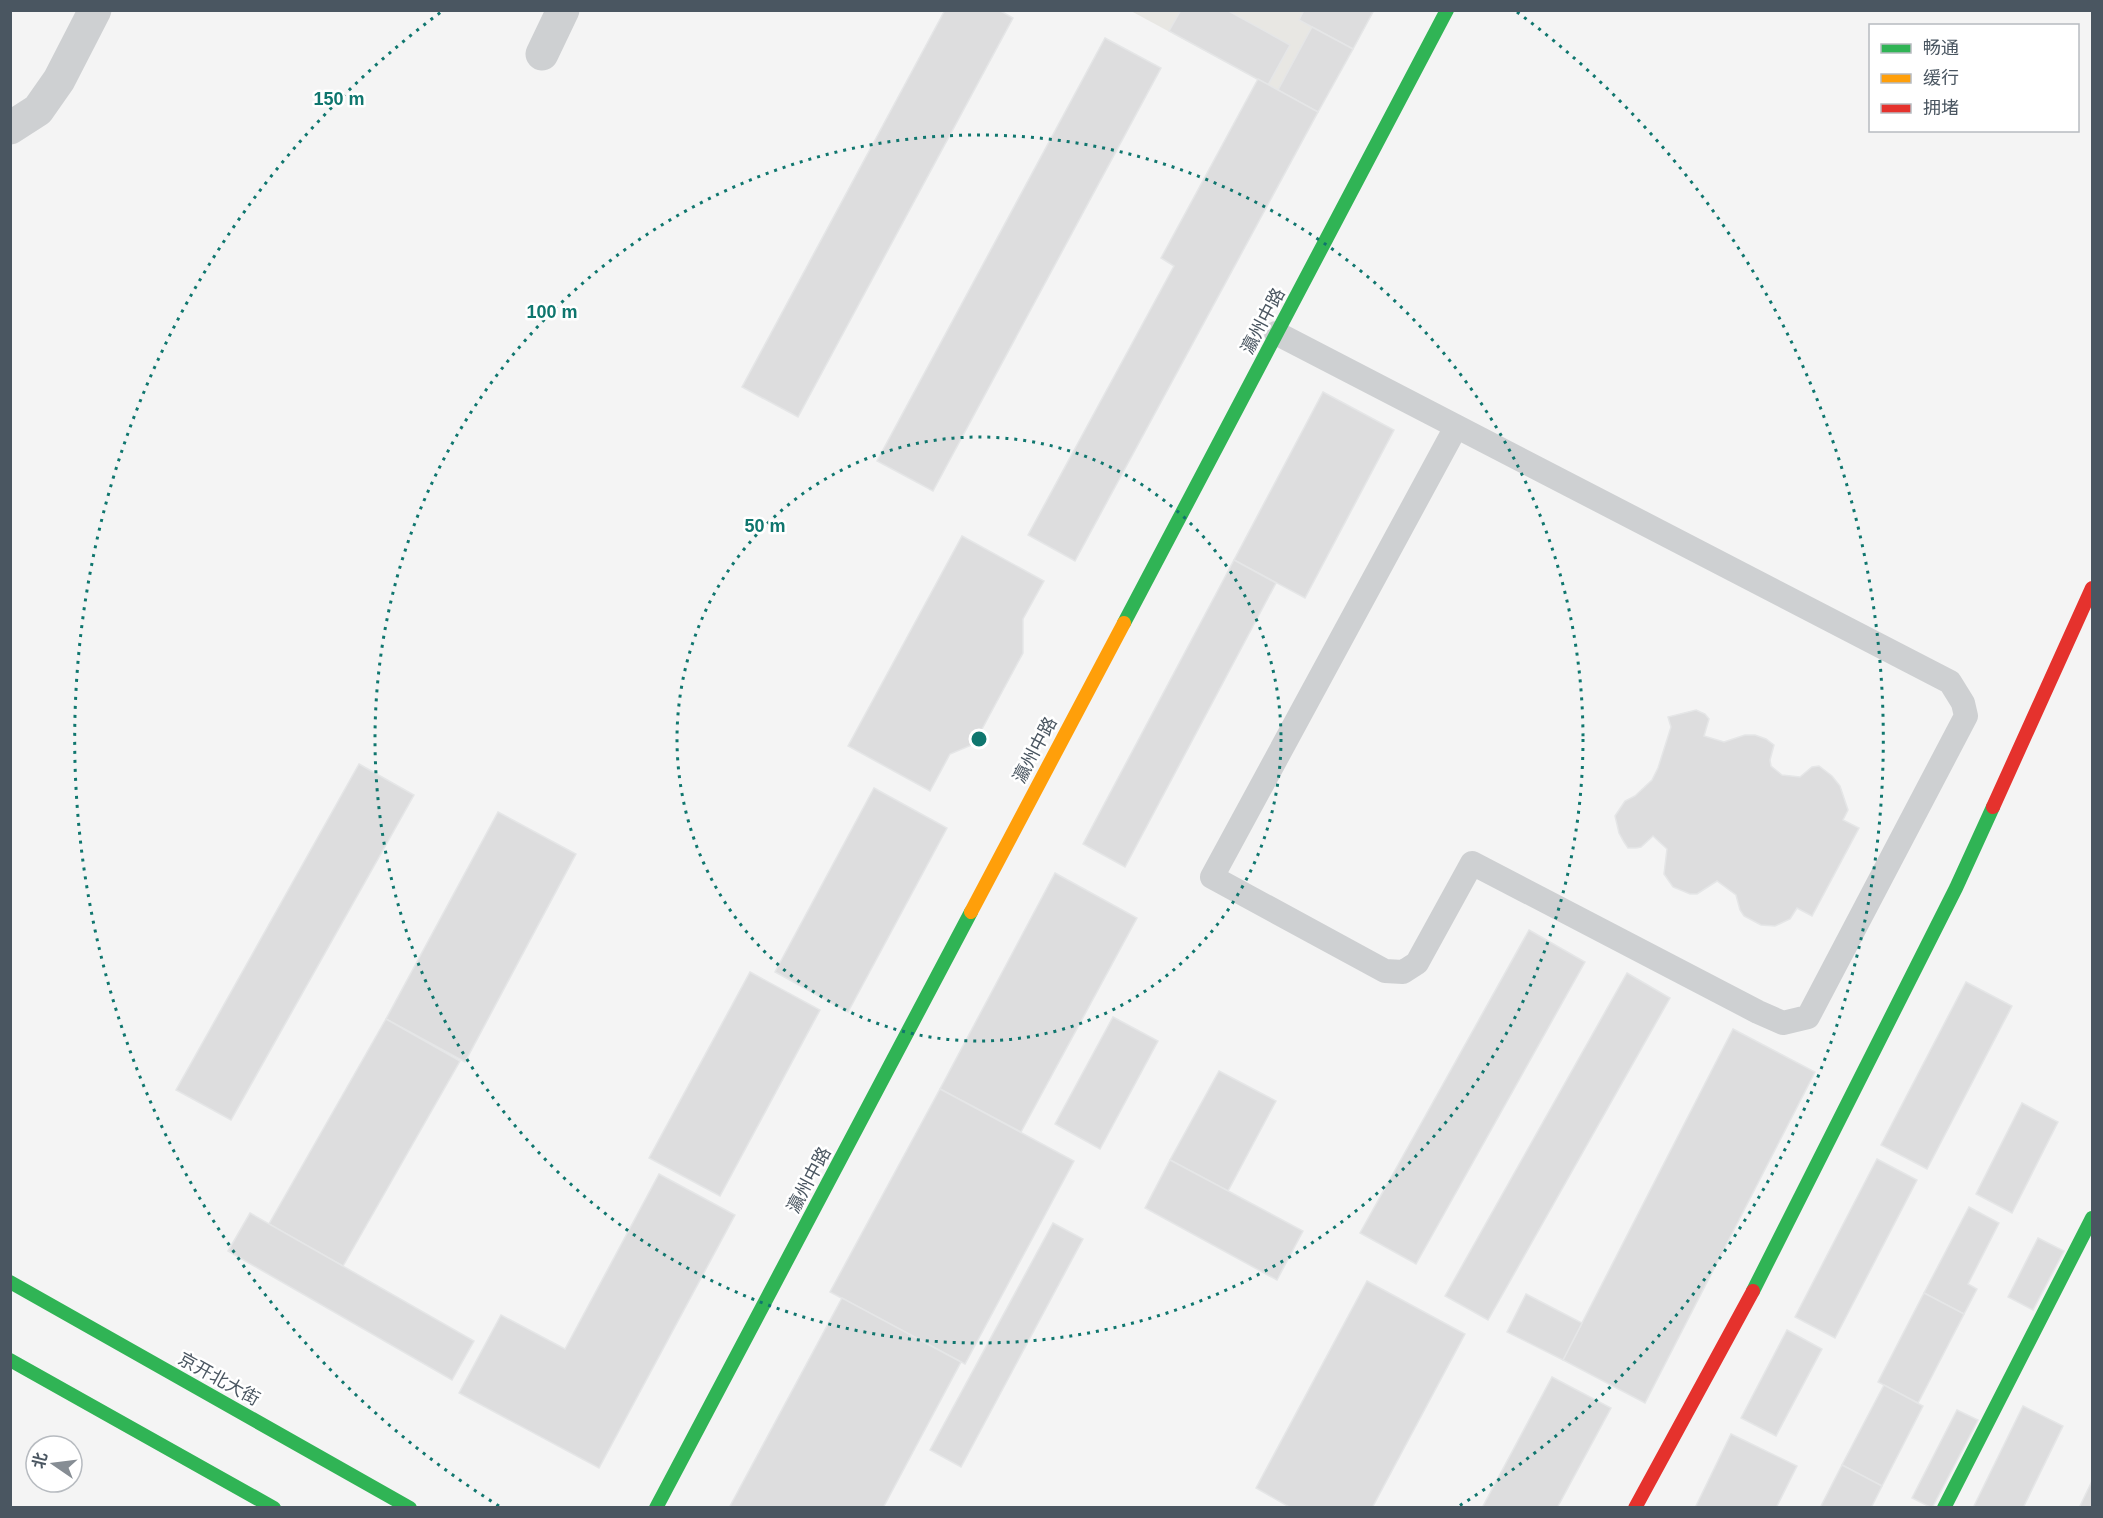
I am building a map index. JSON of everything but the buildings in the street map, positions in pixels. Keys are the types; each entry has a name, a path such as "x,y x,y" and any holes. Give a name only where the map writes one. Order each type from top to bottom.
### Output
{"main road":[{"name":"瀛州中路","path":"656,1508 1447,10"},
{"path":"1635,1508 1726,1343 1956,888 2092,588"},
{"path":"1944,1508 2092,1218"},
{"name":"京开北大街","path":"10,1282 410,1508"},
{"path":"10,1360 274,1508"}],"street":[{"path":"10,128 38,110 59,80 95,10"},
{"path":"542,54 563,10"}],"lane":[{"path":"1276,333 1950,682 1959,696 1966,716 1808,1017 1783,1023 1758,1012 1472,863 1417,963 1403,972 1384,971 1212,877 1456,427"}],"shaded area":[{"path":"1131,11 1374,11 1318,112"}],"traffic: fast":[{"path":"1124,623 1447,10"},
{"path":"1753,1291 1956,888 1993,807"},
{"path":"656,1508 971,912"},
{"path":"1944,1508 2092,1218"},
{"path":"10,1282 410,1508"},
{"path":"10,1360 274,1508"}],"traffic: slow":[{"path":"971,912 1124,623"}],"traffic: jam":[{"path":"1993,807 2092,588"},
{"path":"1635,1508 1753,1291"}]}
